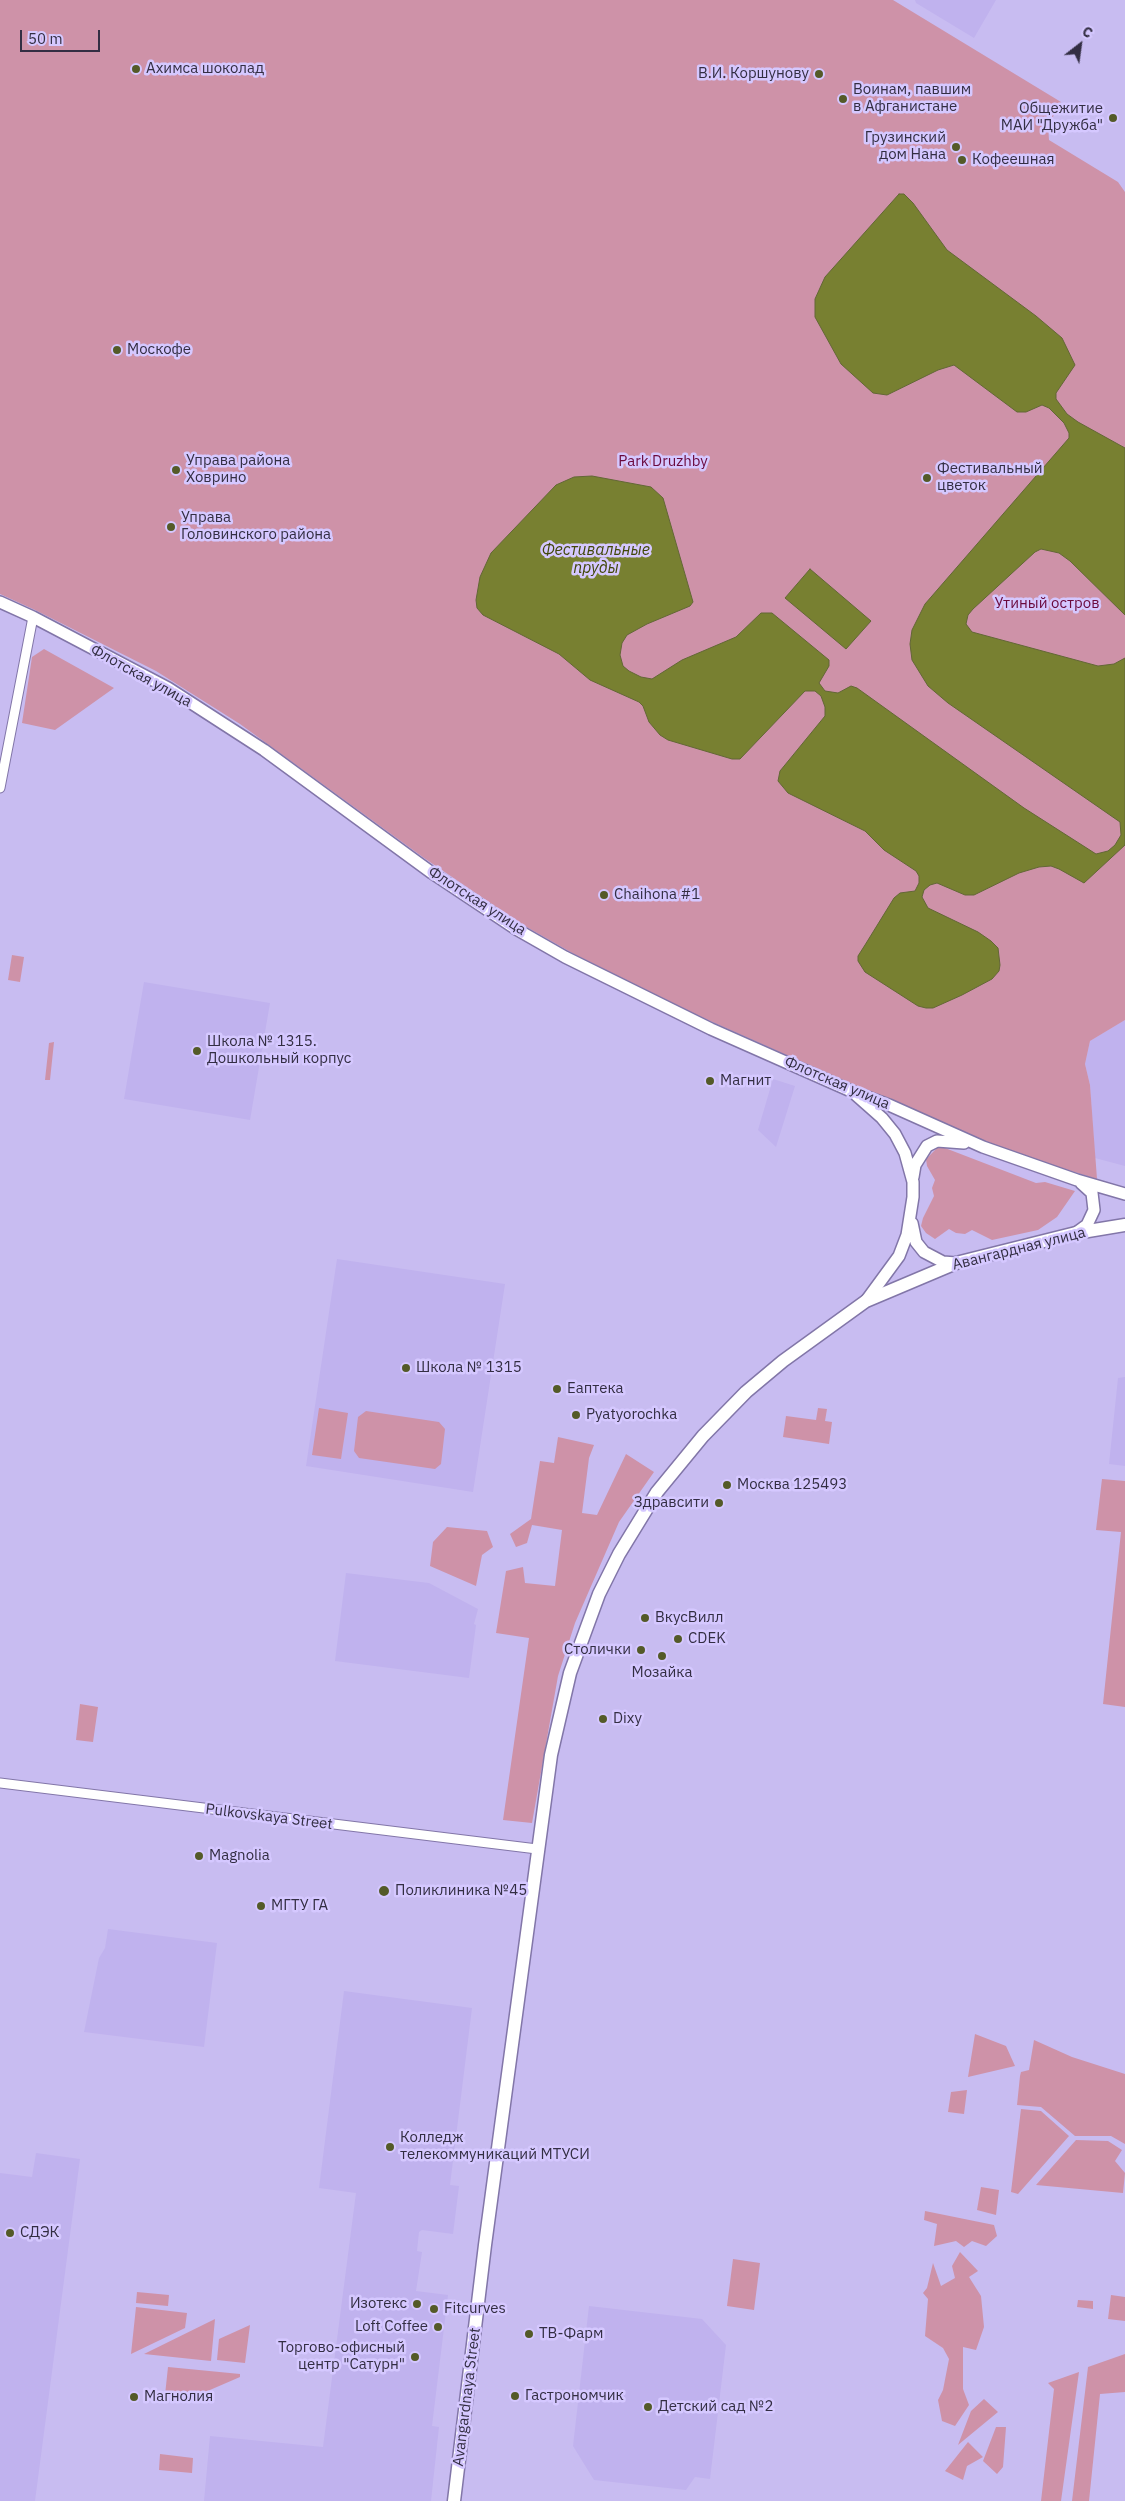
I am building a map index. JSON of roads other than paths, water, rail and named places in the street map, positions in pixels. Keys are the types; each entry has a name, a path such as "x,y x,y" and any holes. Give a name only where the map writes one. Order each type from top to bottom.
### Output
{"main road":[{"name":"Авангардная улица","path":"866,1301 956,1263 1076,1234 1125,1225"},
{"path":"454,2501 550,1756 570,1673 599,1594 629,1536 657,1492 703,1436 746,1392 783,1361 866,1301"}],"street":[{"name":"Флотская улица","path":"0,602 32,616 168,688 264,750 432,873 516,928 565,957 696,1022 983,1147 1077,1180 1125,1194"},
{"path":"0,788 32,616"},
{"path":"851,1091 882,1118 895,1134 905,1154 913,1182 912,1214 913,1232 916,1242 924,1252 943,1262 956,1263"},
{"name":"Флотская улица","path":"913,1182 915,1165 920,1154 927,1146 937,1141 950,1140 983,1147"},
{"name":"Флотская улица","path":"1076,1234 1087,1225 1094,1210 1092,1193 1077,1180"},
{"path":"866,1301 899,1256 912,1214"},
{"name":"Pulkovskaya Street","path":"0,1783 537,1849"}],"water":[{"name":"Фестивальные пруды","path":"899,194 904,194 913,203 947,250 1036,316 1062,338 1075,365 1056,393 1056,399 1067,414 1078,422 1125,448 1125,615 1070,561 1059,553 1041,549 1035,552 973,609 968,615 966,624 972,632 1098,666 1114,664 1125,658 1125,845 1084,883 1051,866 1039,867 1019,873 974,895 965,895 937,883 930,885 924,890 922,897 928,908 978,932 991,941 998,948 1000,965 999,971 992,979 933,1008 918,1006 865,972 858,961 858,956 894,898 900,893 915,891 919,883 919,876 916,871 884,850 865,831 788,793 778,781 780,771 825,716 825,707 821,696 815,691 805,691 740,759 732,759 668,740 660,735 649,722 643,706 639,702 590,680 559,654 483,615 477,608 476,600 480,577 491,553 556,485 574,477 592,476 651,487 663,498 693,602 690,606 647,624 627,635 622,643 620,655 623,666 629,671 641,677 652,679 682,660 736,637 761,613 772,613 829,660 829,666 819,683 825,691 838,693 851,686 857,688 1024,808 1096,854 1108,851 1115,845 1121,835 1120,822 948,703 928,686 912,660 910,644 912,630 925,604 1069,438 1069,433 1064,423 1049,408 1042,405 1026,412 1017,412 954,365 938,370 887,395 873,393 841,364 815,317 815,299 825,277"},
{"path":"810,569 871,621 846,649 785,598"}],"place":[{"name":"Ахимса шоколад","path":"136,69"},
{"name":"В.И. Коршунову","path":"819,74"},
{"name":"Воинам, павшим в Афганистане","path":"843,99"},
{"name":"Общежитие МАИ \"Дружба\"","path":"1113,118"},
{"name":"Грузинский дом Нана","path":"956,147"},
{"name":"Кофеешная","path":"962,160"},
{"name":"Москофе","path":"117,350"},
{"name":"Управа района Ховрино","path":"176,470"},
{"name":"Фестивальный цветок","path":"927,478"},
{"name":"Управа Головинского района","path":"171,527"},
{"name":"Chaihona #1","path":"604,895"},
{"name":"Школа № 1315. Дошкольный корпус","path":"197,1051"},
{"name":"Магнит","path":"710,1081"},
{"name":"Школа № 1315","path":"406,1368"},
{"name":"Еаптека","path":"557,1389"},
{"name":"Pyatyorochka","path":"576,1415"},
{"name":"Москва 125493","path":"727,1485"},
{"name":"Здравсити","path":"719,1503"},
{"name":"ВкусВилл","path":"645,1618"},
{"name":"CDEK","path":"678,1639"},
{"name":"Столички","path":"641,1650"},
{"name":"Мозайка","path":"662,1656"},
{"name":"Dixy","path":"603,1719"},
{"name":"Magnolia","path":"199,1856"},
{"name":"Поликлиника №45","path":"384,1891"},
{"name":"МГТУ ГА","path":"261,1906"},
{"name":"Колледж телекоммуникаций МТУСИ","path":"390,2147"},
{"name":"СДЭК","path":"10,2233"},
{"name":"Изотекс","path":"417,2304"},
{"name":"Fitcurves","path":"434,2309"},
{"name":"Loft Coffee","path":"438,2327"},
{"name":"ТВ-Фарм","path":"529,2334"},
{"name":"Торгово-офисный центр \"Сатурн\"","path":"415,2357"},
{"name":"Гастрономчик","path":"515,2396"},
{"name":"Магнолия","path":"134,2397"},
{"name":"Детский сад №2","path":"648,2407"}],"park label":[{"name":"Park Druzhby","path":"663,462"},
{"name":"Утиный остров","path":"1047,604"}]}
